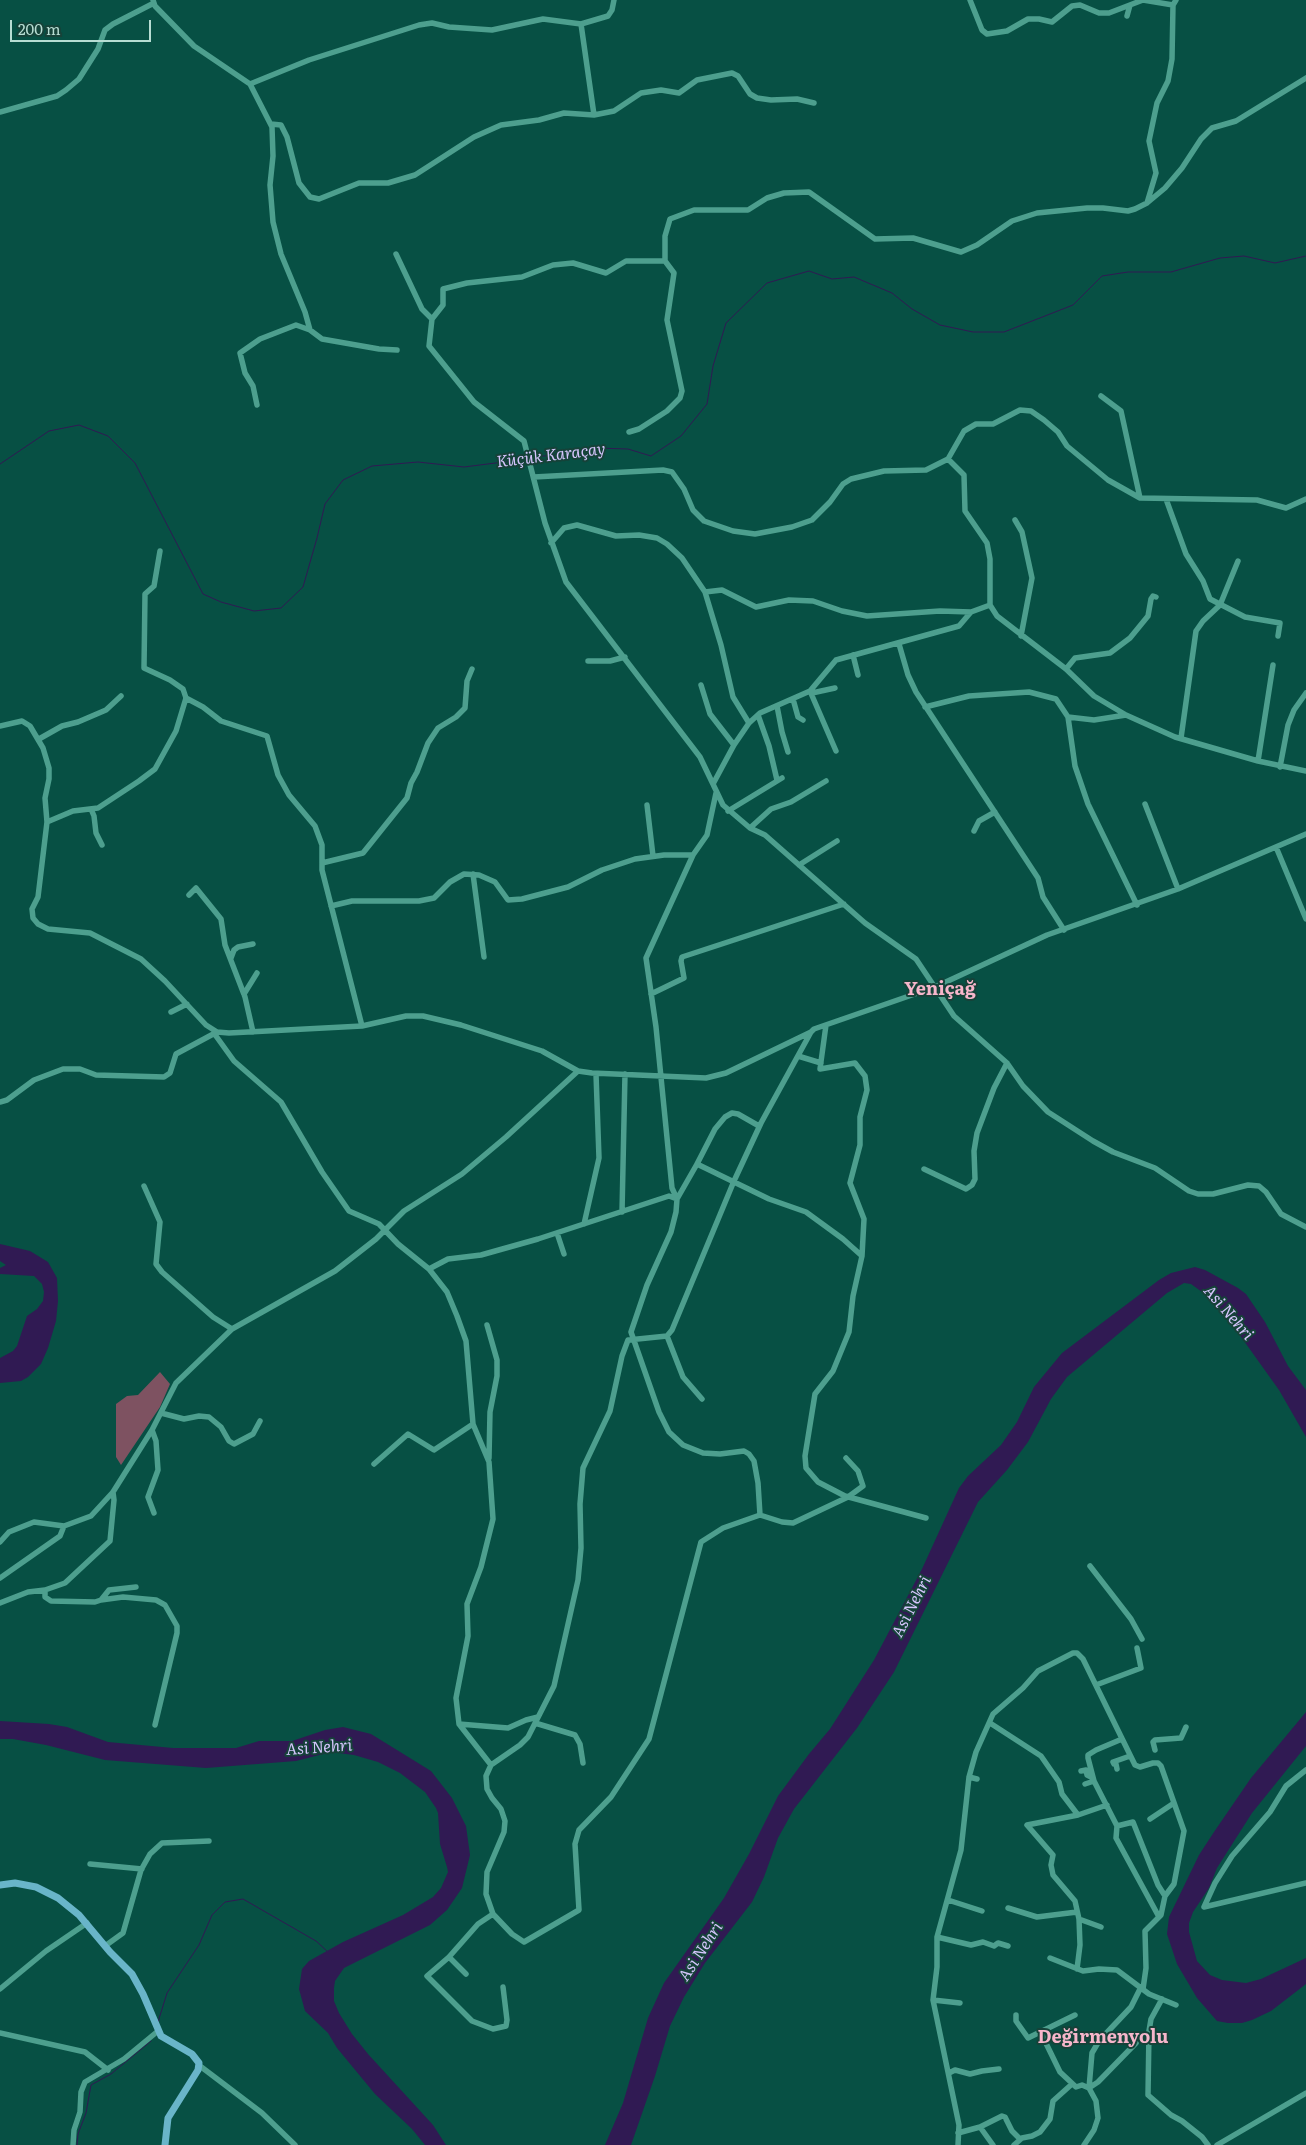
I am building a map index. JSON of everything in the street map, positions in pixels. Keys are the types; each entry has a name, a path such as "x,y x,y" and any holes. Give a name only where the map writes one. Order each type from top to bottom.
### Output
{"main road":[{"path":"0,1885 24,1884 46,1891 67,1905 87,1923 105,1946 127,1968 138,1984 155,2034 192,2054 200,2066 168,2118 165,2145"}],"street":[{"path":"250,84 309,60 420,25 432,23 448,27 492,30 543,19 581,24 608,16 612,10 614,0"},
{"path":"970,0 982,30 987,34 1007,31 1028,19 1052,22 1072,6 1080,5 1100,13 1109,12 1144,0 1175,3 1174,33 1169,74 1157,103 1149,141 1156,173 1146,203"},
{"path":"0,112 57,96 66,90 79,79 98,49 105,30 153,1 194,46 250,84 271,124 273,156 270,193 273,222 280,254 305,312 310,330"},
{"path":"1127,16 1130,5"},
{"path":"581,24 594,115"},
{"path":"271,124 281,125 299,183 310,197 319,199 359,183 388,182 415,175 474,138 501,125 539,120 564,113 594,115 614,110 641,93 661,90 679,93 697,80 732,73 738,76 750,94 757,98 771,100 797,99 814,103"},
{"path":"629,432 645,426 668,411 680,398 682,391 667,320 674,273 665,261 665,236 670,220 694,210 748,210 768,198 784,194 809,192 875,239 913,238 961,252 977,245 1012,221 1037,213 1103,208 1128,211 1146,203 1165,188 1182,168 1201,139 1212,128 1236,121 1306,78"},
{"path":"396,254 422,309 432,319"},
{"path":"665,261 626,261 606,273 573,263 553,265 522,277 467,283 443,289 443,306 432,319 429,346 474,402 524,441 551,543 566,582 700,757 716,793 728,810 750,828 765,834 865,923 916,959 954,1016 1008,1063 1023,1086 1048,1112 1092,1142 1155,1168 1198,1194 1213,1194 1248,1185 1259,1186 1266,1192 1281,1214 1306,1227"},
{"path":"257,405 253,386 244,373 240,353 260,339 296,325 310,330 322,339 397,350"},
{"path":"1102,396 1122,411 1140,498"},
{"path":"534,477 663,470 672,472 684,489 693,510 704,521 734,531 755,534 792,527 812,520 830,502 843,484 851,479 884,471 926,470 948,459 964,431 976,424 993,424 1020,410 1031,412 1044,420 1058,432 1067,446 1108,480 1140,498 1257,500 1286,508 1306,500"},
{"path":"948,459 964,475 965,511 987,544 990,559 990,605 997,616 1066,669 1094,696 1126,715 1180,738 1258,762 1306,771"},
{"path":"1166,499 1186,554 1203,581 1210,599 1245,617 1280,623 1278,636"},
{"path":"1015,520 1022,532 1032,578 1021,636"},
{"path":"551,543 564,528 577,525 616,536 639,535 657,538 667,544 682,558 705,592 721,645 733,697 749,723"},
{"path":"46,822 73,811 98,808 155,769 176,732 186,698 183,689 170,680 144,668 145,594 154,586 160,551"},
{"path":"1180,738 1196,631 1202,621 1220,605 1238,561"},
{"path":"705,592 722,590 756,607 789,600 813,601 842,611 867,616 971,612 990,605"},
{"path":"1066,669 1075,658 1110,653 1130,638 1148,616 1151,599 1153,596 1156,597"},
{"path":"811,692 836,660 959,626 971,612"},
{"path":"899,644 908,675 925,707 1038,878 1043,897 1064,930"},
{"path":"853,655 858,675"},
{"path":"588,662 610,661 625,657"},
{"path":"1258,762 1273,665"},
{"path":"322,863 363,853 407,798 411,783 418,772 428,743 438,728 456,717 465,708 466,681 472,669"},
{"path":"701,685 710,714 734,745"},
{"path":"713,784 734,745 749,723 758,715 811,692 835,688"},
{"path":"811,692 836,752"},
{"path":"925,707 969,696 1029,692 1056,699 1068,717 1076,766 1088,804 1137,905"},
{"path":"1280,767 1288,725 1294,710 1306,693"},
{"path":"39,739 62,726 106,710 121,696"},
{"path":"186,698 203,707 221,721 267,736 278,775 289,795 314,826 322,844 322,863 331,906 362,1026"},
{"path":"792,699 798,717 803,720"},
{"path":"777,706 788,752"},
{"path":"728,810 780,779 758,715"},
{"path":"1068,717 1094,720 1126,715"},
{"path":"0,726 22,721 30,726 39,739 49,768 45,798 46,822 38,897 32,909 33,918 38,924 48,929 90,933 141,959 206,1025 216,1032 216,1036 234,1061 281,1102 322,1172 349,1212 379,1224 398,1244 429,1268 451,1301 466,1341 473,1424 489,1462"},
{"path":"750,828 771,809 791,802 826,781"},
{"path":"716,793 707,835 693,855 646,958 672,1188 676,1199 676,1212 670,1232 647,1285 631,1332 658,1412 669,1432 683,1445 703,1453 720,1454 744,1451 749,1454 754,1461 760,1514"},
{"path":"1145,804 1178,890"},
{"path":"647,805 654,856"},
{"path":"91,809 94,816 96,833 102,845"},
{"path":"974,831 979,821 995,812"},
{"path":"0,1102 6,1100 34,1080 63,1069 80,1069 96,1075 164,1077 170,1073 176,1054 216,1032 253,1032 362,1026 406,1016 423,1016 461,1025 542,1051 578,1071 596,1074 706,1078 726,1073 814,1029 935,987 1047,935 1178,890 1306,834"},
{"path":"799,865 837,841"},
{"path":"1276,847 1306,919"},
{"path":"331,906 352,901 434,898 456,877 464,874 479,875 495,882 508,900 522,899 568,887 602,870 635,859 654,856 693,855"},
{"path":"473,874 484,957"},
{"path":"189,895 196,888 221,919 225,945 244,994 253,1032"},
{"path":"651,994 684,978 682,957 844,904"},
{"path":"231,958 234,950 238,947 253,944"},
{"path":"244,994 257,973"},
{"path":"171,1012 187,1004"},
{"path":"826,1025 820,1069 855,1063 864,1076 867,1090 860,1117 860,1145 850,1183 864,1219 862,1256 853,1296 849,1332 834,1371 815,1394 805,1456 807,1471 818,1482 848,1496 926,1518"},
{"path":"702,1399 683,1377 668,1336 759,1126 811,1032"},
{"path":"798,1056 821,1063"},
{"path":"924,1169 966,1189 972,1185 975,1179 974,1151 977,1134 994,1088 1008,1063"},
{"path":"0,1542 9,1532 34,1522 64,1526 91,1516 113,1492 152,1430 176,1383 232,1329 335,1271 376,1239 404,1211 462,1174 506,1137 578,1071"},
{"path":"584,1224 599,1158 596,1074"},
{"path":"622,1212 625,1074"},
{"path":"676,1199 715,1129 725,1117 732,1113 738,1114 759,1126"},
{"path":"697,1164 769,1199 806,1212 843,1239 862,1256"},
{"path":"144,1186 160,1222 156,1264 162,1272 213,1317 232,1329"},
{"path":"429,1268 448,1259 481,1256 669,1196 676,1199"},
{"path":"557,1233 564,1254"},
{"path":"487,1325 494,1346 497,1376 490,1412 489,1462 493,1519 481,1567 467,1604 468,1636 456,1698 458,1724 491,1765"},
{"path":"668,1336 628,1340 622,1356 610,1411 583,1468 580,1504 581,1548 578,1580 554,1686 537,1720 520,1745 491,1765 486,1776 487,1789 501,1808 505,1821 504,1832 490,1860 485,1883 486,1894 493,1914 502,1925 524,1942 579,1910 576,1844 579,1830 611,1798 649,1739 701,1542 723,1528 760,1514 782,1522 794,1523 848,1496 863,1486 858,1471 846,1458"},
{"path":"161,1413 184,1419 199,1416 208,1417 221,1427 229,1441 234,1444 252,1434 260,1421"},
{"path":"374,1464 408,1434 434,1450 473,1424"},
{"path":"152,1430 156,1441 158,1470 148,1497 154,1514"},
{"path":"0,1603 28,1592 45,1590 65,1582 110,1541 113,1492"},
{"path":"0,1578 60,1536 64,1526"},
{"path":"1090,1566 1131,1619 1142,1639"},
{"path":"101,1600 109,1590 136,1587"},
{"path":"45,1590 45,1597 51,1600 84,1602 122,1597 156,1600 164,1605 177,1626 177,1632 154,1725"},
{"path":"1096,1685 1141,1668 1137,1648"},
{"path":"958,2145 959,2125 933,2000 937,1937 961,1850 969,1776 976,1752 993,1714 1023,1688 1038,1671 1073,1652 1081,1656 1130,1756 1138,1767 1152,1763 1160,1764 1184,1836 1174,1884 1165,1896 1159,1917 1144,1931 1146,1968 1142,1988 1131,2007 1105,2034 1092,2053 1089,2088 1096,2101 1098,2118 1094,2130 1084,2145"},
{"path":"1105,1704 1112,1702"},
{"path":"458,1724 508,1728 526,1720 537,1720 575,1735 580,1744 583,1763"},
{"path":"990,1723 1041,1756 1059,1782 1062,1794 1078,1815"},
{"path":"1154,1750 1153,1742 1156,1740 1181,1738 1186,1728"},
{"path":"1122,1739 1088,1755 1093,1779 1117,1826 1116,1838 1159,1917"},
{"path":"1118,1769 1113,1762 1130,1756"},
{"path":"1081,1771 1086,1770 1087,1775 1093,1779"},
{"path":"1306,1770 1286,1786 1270,1812 1232,1856 1214,1883 1204,1907 1306,1883"},
{"path":"969,1776 976,1779"},
{"path":"1085,1784 1093,1779"},
{"path":"1150,1819 1174,1803"},
{"path":"1077,1969 1080,1945 1079,1919 1075,1901 1051,1872 1053,1855 1027,1825 1078,1815 1107,1805"},
{"path":"1117,1826 1133,1822 1158,1884 1165,1896"},
{"path":"105,1946 123,1933 142,1869 150,1854 162,1843 209,1840"},
{"path":"90,1864 142,1869"},
{"path":"948,1900 982,1911"},
{"path":"1008,1908 1037,1917 1078,1912"},
{"path":"493,1914 478,1924 449,1957 427,1976 472,2021 493,2029 506,2026 503,1988"},
{"path":"1079,1919 1101,1927"},
{"path":"0,1989 46,1951 87,1923"},
{"path":"937,1937 972,1945 983,1942 994,1946 998,1943 1008,1946"},
{"path":"449,1957 466,1974"},
{"path":"1050,1958 1083,1971 1099,1968 1117,1970 1142,1988 1176,2005"},
{"path":"1162,1999 1151,2019 1149,2031 1148,2095 1170,2115 1182,2121 1202,2137 1208,2145"},
{"path":"933,2000 960,2004"},
{"path":"1016,2015 1016,2021 1027,2038 1041,2033 1058,2022 1075,2015"},
{"path":"0,2033 85,2052 108,2070"},
{"path":"1041,2033 1060,2072 1076,2087 1082,2085 1089,2088"},
{"path":"73,2145 74,2130 80,2112 81,2092 85,2082 108,2070 155,2034"},
{"path":"1089,2088 1105,2077 1136,2043"},
{"path":"200,2066 255,2108 295,2145"},
{"path":"949,2073 955,2070 970,2074 998,2069"},
{"path":"1014,2145 1020,2139 1040,2132 1050,2119 1053,2102 1072,2084"},
{"path":"1218,2145 1306,2093"},
{"path":"958,2132 980,2127 1002,2116 1020,2139"},
{"path":"980,2127 993,2145"}],"shaded area":[{"path":"160,1372 170,1384 160,1407 121,1465 116,1457 116,1404 127,1396 138,1395"}],"water":[{"path":"0,1244 30,1251 48,1262 57,1278 58,1301 56,1321 41,1364 21,1381 0,1383 0,1358 13,1351 17,1346 27,1316 37,1309 43,1301 44,1292 42,1284 34,1276 0,1274 0,1268 6,1265 0,1261"},
{"name":"Asi Nehri","path":"1195,1267 1205,1270 1246,1294 1265,1322 1288,1366 1306,1390 1306,1437 1279,1390 1239,1334 1209,1297 1191,1284 1184,1283 1167,1293 1067,1377 1051,1399 1028,1442 1007,1470 978,1502 894,1672 857,1728 794,1809 778,1838 764,1877 752,1902 705,1963 684,1997 670,2026 631,2145 605,2145 623,2103 648,2018 664,1983 724,1898 749,1854 778,1796 830,1729 874,1660 922,1569 959,1488 968,1476 1001,1445 1017,1422 1034,1387 1062,1353 1159,1280 1171,1273"},
{"path":"1306,1712 1306,1746 1252,1813 1217,1868 1209,1888 1193,1912 1189,1923 1189,1932 1197,1961 1210,1975 1222,1980 1246,1983 1261,1979 1306,1958 1306,1984 1271,2011 1252,2020 1242,2023 1217,2021 1197,1998 1177,1964 1167,1934 1169,1917 1199,1855 1214,1832 1251,1778"},
{"name":"Asi Nehri","path":"0,1721 49,1724 67,1727 108,1742 173,1748 236,1748 259,1741 292,1741 325,1730 343,1727 371,1734 431,1771 452,1798 466,1826 470,1855 462,1888 447,1910 430,1925 344,1968 335,1981 334,2001 352,2034 433,2125 446,2145 425,2145 412,2129 375,2094 337,2048 328,2033 305,2011 299,1989 302,1969 309,1961 343,1942 403,1915 433,1897 441,1888 448,1872 440,1844 438,1813 425,1792 400,1773 378,1762 354,1755 331,1752 296,1761 206,1768 105,1760 46,1745 13,1739 0,1739"}],"waterway":[{"name":"Küçük Karaçay","path":"531,458 596,448 628,449 651,456 681,436 707,404 713,366 726,323 767,283 809,271 832,279 854,277 892,293 912,309 940,325 973,332 1004,332 1073,305 1102,276 1128,272 1171,272 1220,258 1244,256 1275,263 1306,256"},
{"name":"Küçük Karaçay","path":"0,464 49,431 79,425 108,436 135,463 203,594 221,602 254,611 281,608 303,587 325,504 343,480 372,466 418,462 464,467 527,459"},
{"path":"158,2022 167,1993 199,1945 212,1915 225,1902 243,1899 316,1941 328,1952"},
{"path":"77,2145 78,2134 86,2113 91,2085 111,2074 151,2041"}],"district":[{"name":"Yeniçağ","path":"940,990"},
{"name":"Değirmenyolu","path":"1103,2038"}]}
